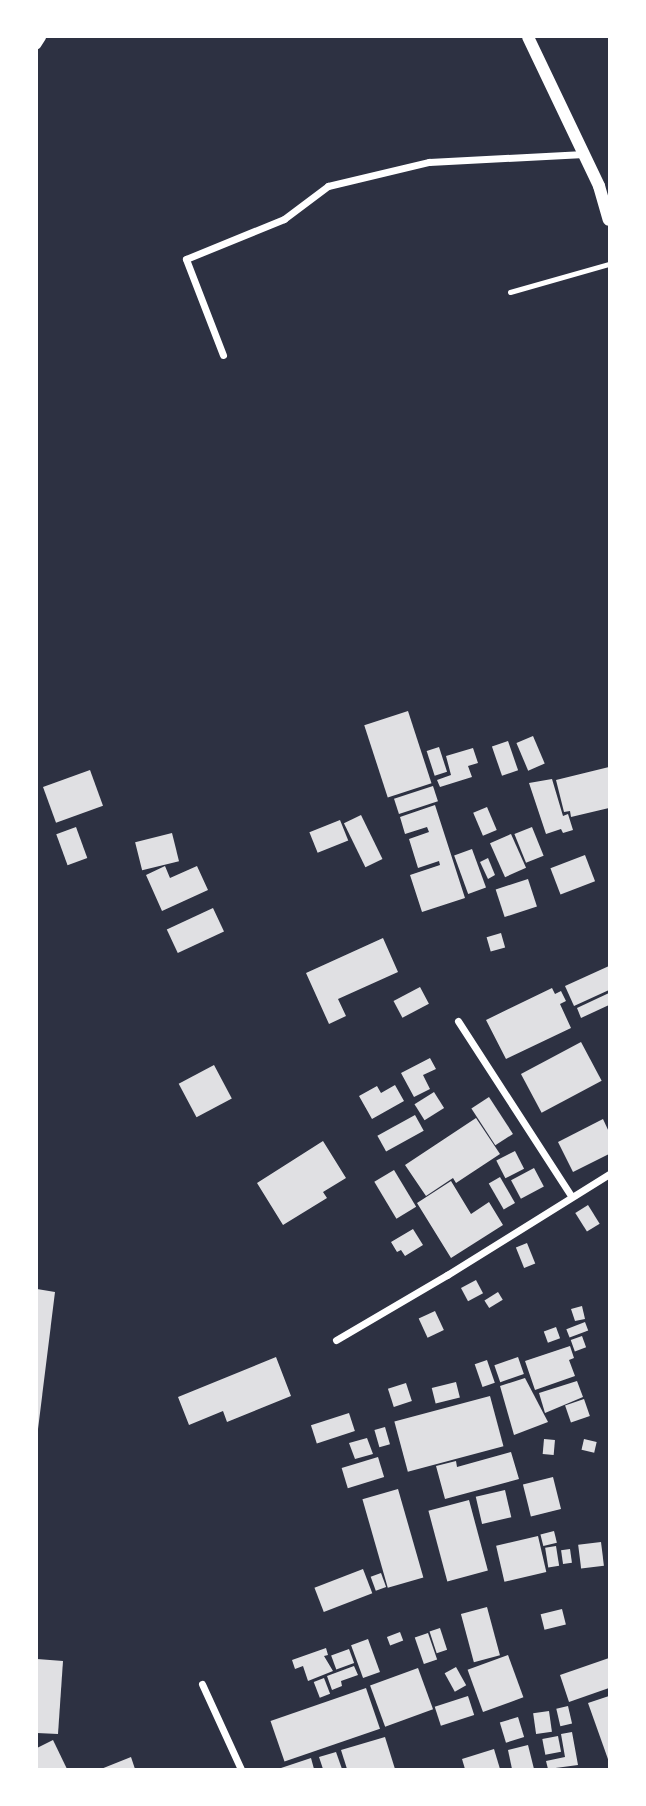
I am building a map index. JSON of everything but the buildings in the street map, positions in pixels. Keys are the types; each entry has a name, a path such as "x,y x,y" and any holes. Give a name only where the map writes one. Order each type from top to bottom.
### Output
{"street":[{"path":"37,45 42,37"},
{"path":"528,37 599,186 609,220"},
{"path":"223,355 186,259 284,219 328,186 429,162 584,154"},
{"path":"458,1021 571,1196"},
{"path":"336,1340 447,1275 609,1174"},
{"path":"202,1684 241,1769"}],"lane":[{"path":"510,292 609,264"}]}
